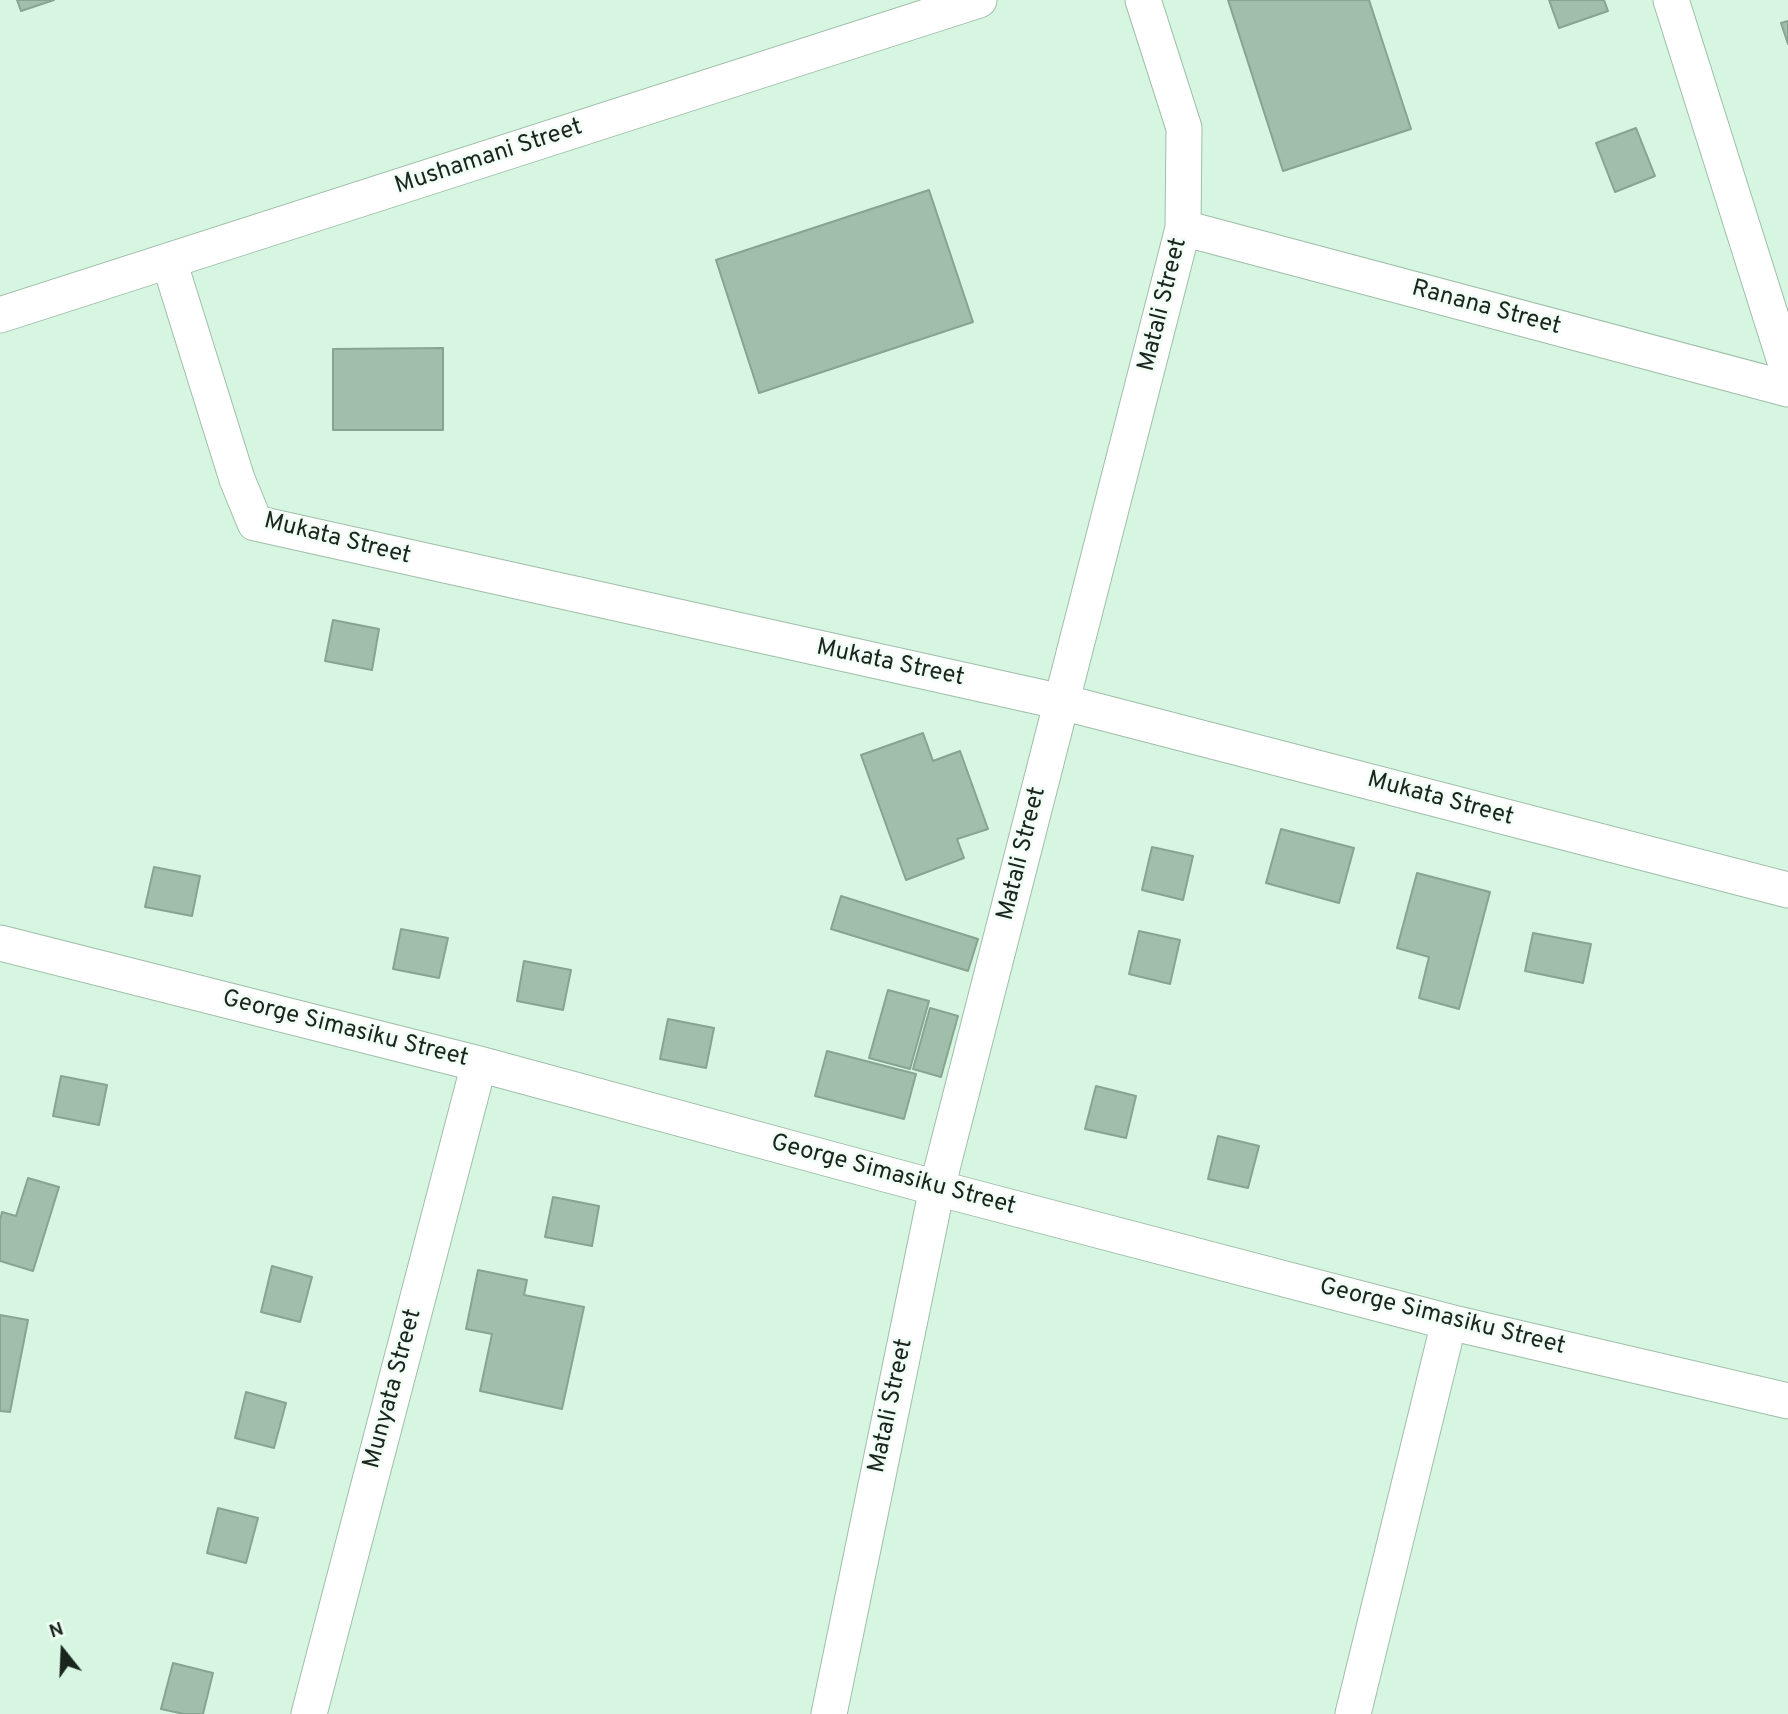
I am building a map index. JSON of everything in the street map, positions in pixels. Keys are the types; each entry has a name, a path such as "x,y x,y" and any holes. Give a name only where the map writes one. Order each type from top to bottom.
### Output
{"street":[{"name":"Mushamani Street","path":"0,315 978,0"},
{"name":"Matali Street","path":"829,1714 937,1188 1184,228 1184,128 1143,0"},
{"path":"1671,0 1788,371"},
{"name":"Ranana Street","path":"1184,228 1788,389"},
{"name":"Mukata Street","path":"169,261 230,457 255,523 1062,702 1788,890"},
{"name":"George Simasiku Street","path":"0,943 480,1064 937,1188 1449,1322 1788,1401"},
{"name":"Munyata Street","path":"309,1714 480,1064"},
{"path":"1353,1714 1449,1322"}],"building":[{"path":"17,0 54,0 21,11"},
{"path":"1228,0 1369,0 1411,129 1283,171"},
{"path":"1549,0 1604,0 1608,11 1559,28"},
{"path":"1788,21 1788,44 1781,23"},
{"path":"1636,128 1655,176 1615,192 1596,143"},
{"path":"929,190 973,322 759,393 716,260"},
{"path":"443,348 443,430 333,430 333,349"},
{"path":"333,620 379,629 372,670 325,661"},
{"path":"923,733 933,761 960,751 988,829 957,839 964,858 906,880 861,755"},
{"path":"1281,829 1354,848 1339,903 1266,883"},
{"path":"1152,847 1193,856 1183,900 1142,890"},
{"path":"154,867 200,876 192,916 145,907"},
{"path":"1417,873 1490,892 1459,1009 1419,998 1429,957 1397,948"},
{"path":"841,896 978,939 968,971 831,929"},
{"path":"401,929 448,938 439,978 393,969"},
{"path":"1139,931 1180,940 1170,984 1129,974"},
{"path":"1533,933 1591,944 1583,983 1525,971"},
{"path":"524,961 571,970 563,1010 517,1001"},
{"path":"888,990 929,1001 910,1069 869,1058"},
{"path":"930,1008 958,1016 941,1077 913,1069"},
{"path":"668,1019 714,1028 706,1068 660,1059"},
{"path":"827,1051 916,1074 904,1119 815,1096"},
{"path":"61,1076 107,1085 99,1125 53,1116"},
{"path":"1096,1086 1136,1096 1126,1138 1085,1129"},
{"path":"1218,1136 1259,1146 1248,1188 1208,1179"},
{"path":"28,1178 59,1187 33,1271 0,1261 2,1212 16,1216"},
{"path":"553,1197 599,1206 592,1246 545,1237"},
{"path":"272,1266 312,1277 300,1322 261,1312"},
{"path":"478,1270 527,1280 524,1295 584,1307 562,1409 480,1391 492,1334 466,1329"},
{"path":"0,1315 28,1320 10,1412 0,1411"},
{"path":"246,1392 286,1403 274,1448 235,1438"},
{"path":"218,1508 258,1518 246,1563 207,1553"},
{"path":"173,1663 213,1673 203,1714 184,1714 161,1709"}]}
